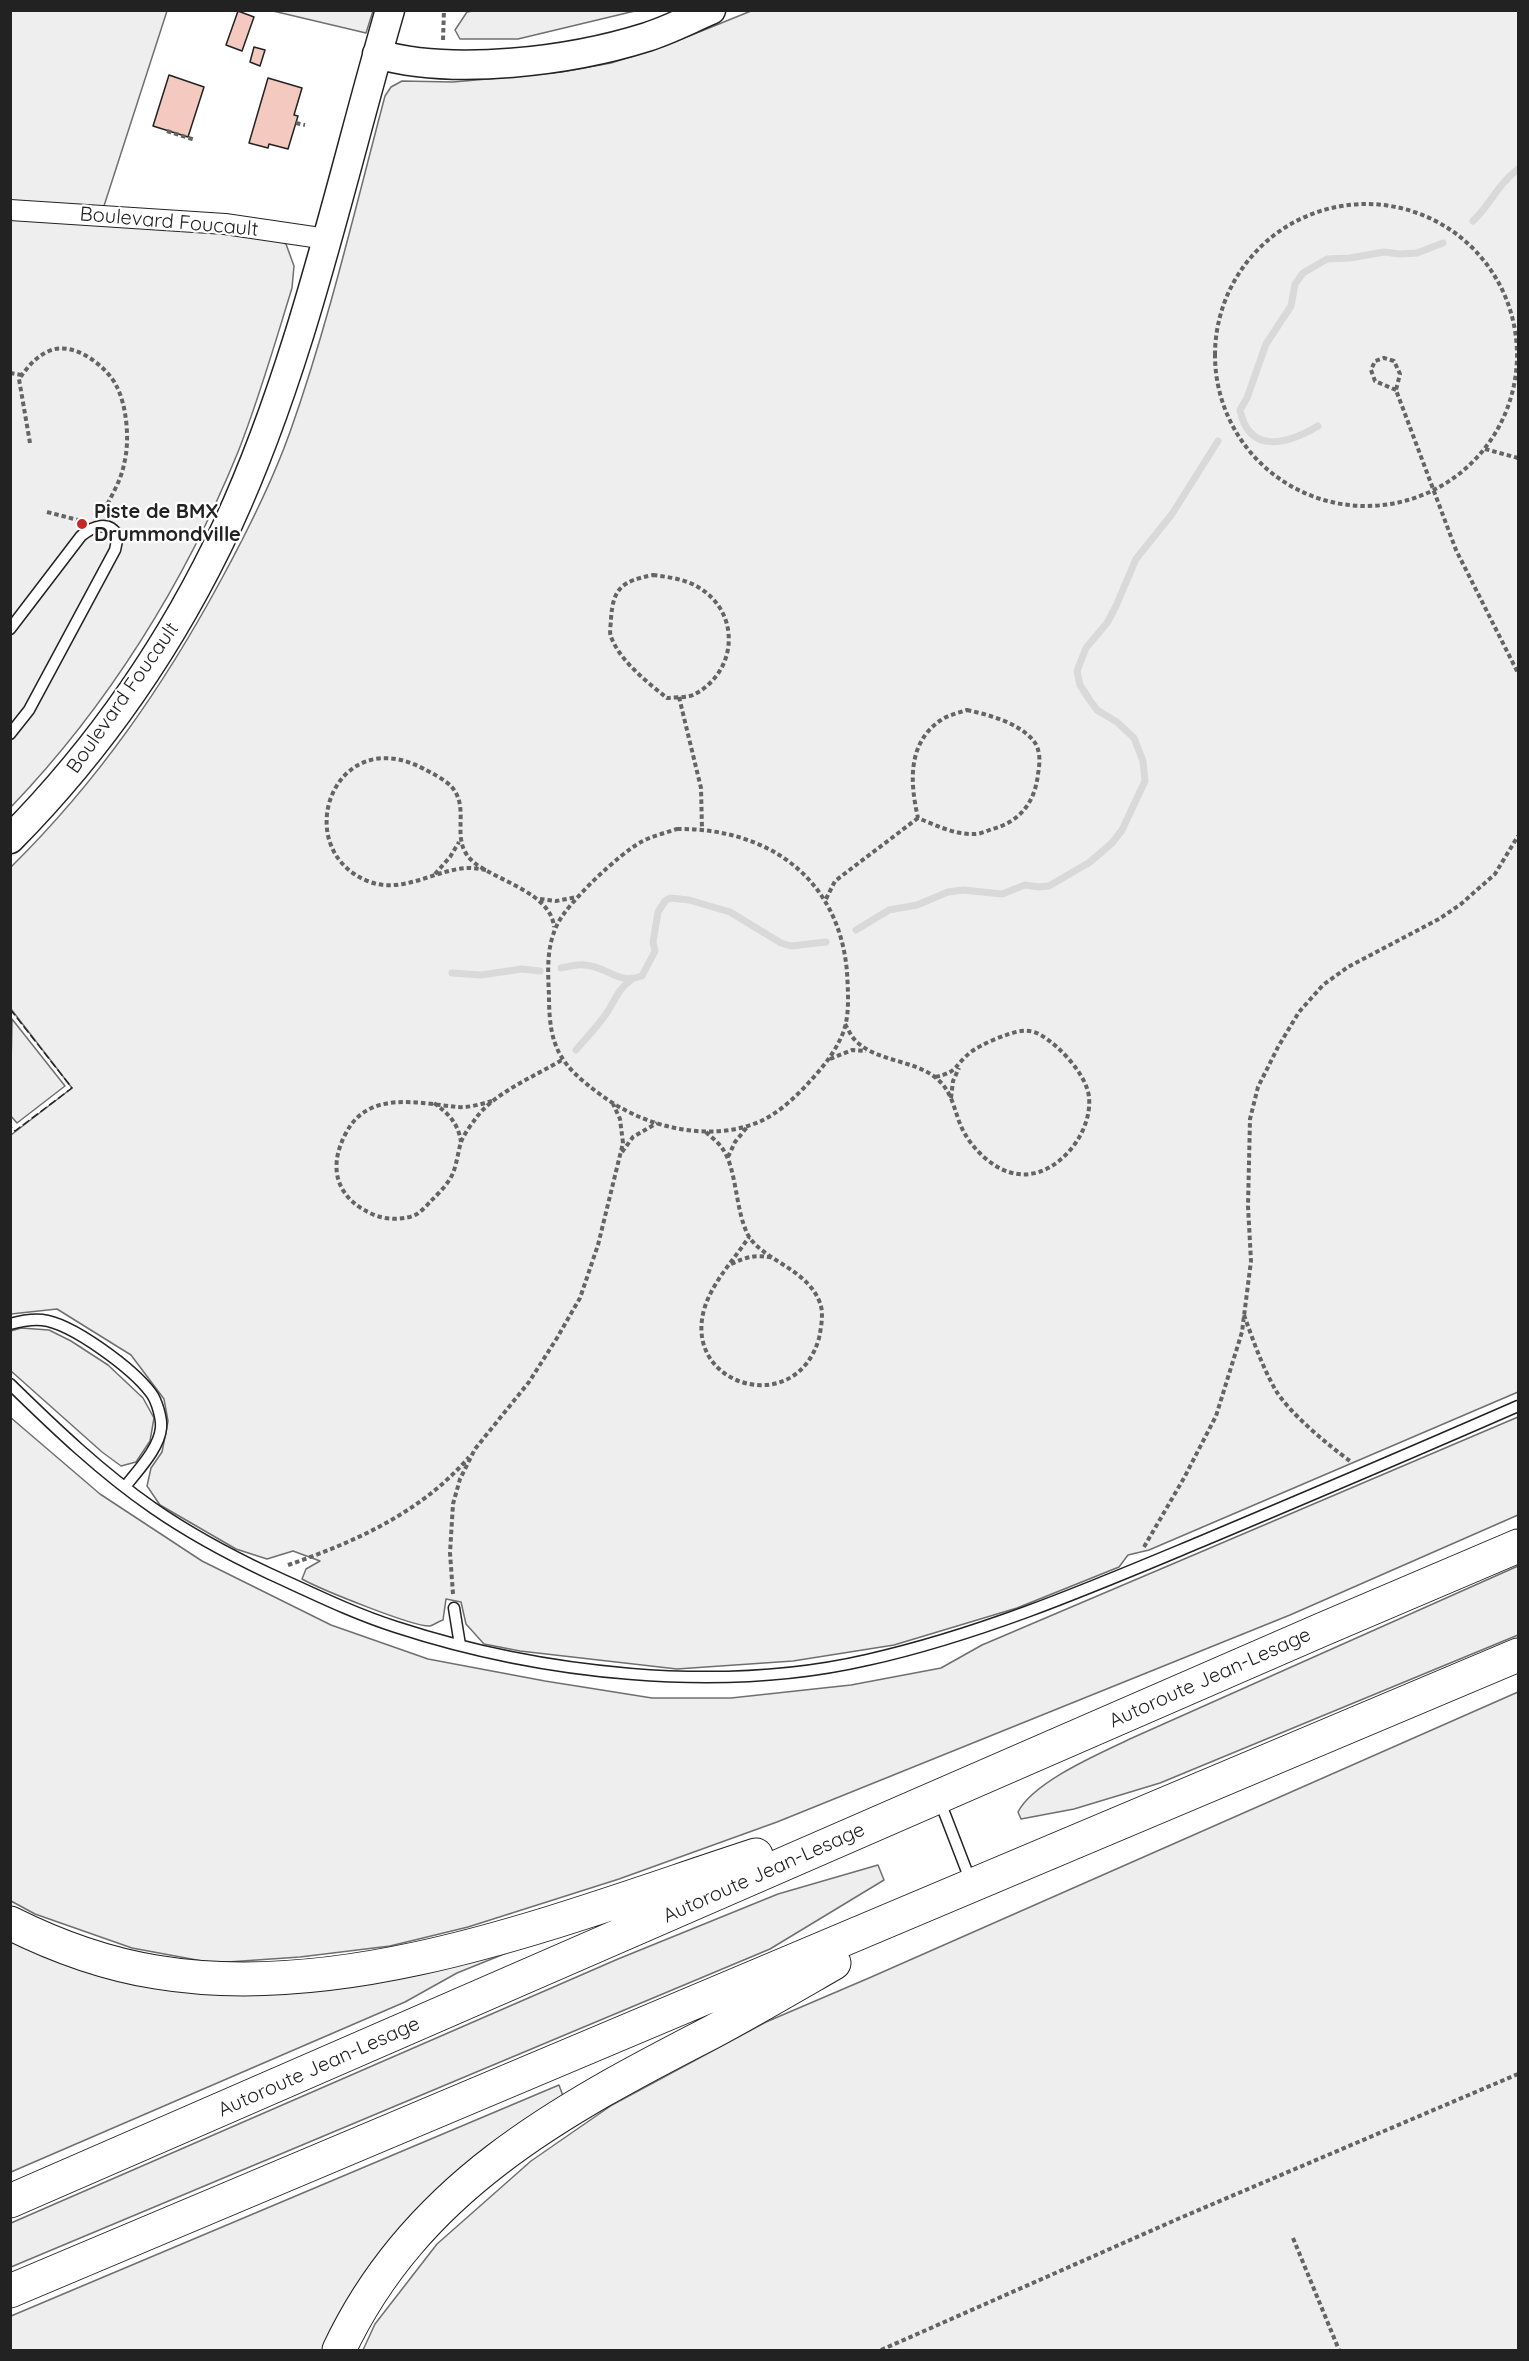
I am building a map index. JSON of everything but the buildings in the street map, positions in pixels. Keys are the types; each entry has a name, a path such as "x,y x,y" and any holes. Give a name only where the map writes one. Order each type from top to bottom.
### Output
{"highway":[{"name":"Autoroute Jean-Lesage","path":"10,2202 1518,1545"},
{"path":"10,2290 1518,1655"},
{"path":"10,1923 94,1957 157,1972 233,1979 336,1973 410,1960 490,1940 938,1797"},
{"path":"339,2350 367,2299 413,2238 468,2183 521,2141 609,2085 711,2032 972,1885"}],"street":[{"name":"Boulevard Foucault","path":"10,839 62,783 108,725 153,660 200,579 228,523 267,428 295,346 390,10"},
{"path":"377,54 406,60 449,64 538,59 597,50 637,40 711,10"},
{"name":"Boulevard Foucault","path":"10,210 225,224 327,239"}],"lane":[{"path":"10,629 81,536 100,525 116,531 118,536 114,550 29,710 10,734"},
{"path":"10,1324 43,1320 62,1325 84,1336 129,1371 153,1394 159,1411 161,1429 154,1447 125,1487"},
{"path":"10,1384 55,1427 125,1487 196,1536 320,1598 395,1627 526,1660 671,1676 740,1677 864,1661 998,1623 1130,1571 1518,1406"},
{"path":"454,1608 460,1645"},
{"path":"938,1797 972,1885"}],"path":[{"path":"444,10 444,29"},
{"path":"296,123 305,125"},
{"path":"167,131 195,140"},
{"path":"1364,204 1398,207 1430,218 1459,236 1483,260 1502,288 1513,321 1517,354 1514,388 1503,420 1485,449 1461,472 1433,491 1401,502 1367,506 1334,503 1302,492 1273,474 1248,451 1230,422 1218,390 1214,356 1217,323 1228,291 1246,262 1270,238 1298,219 1330,208 1364,204"},
{"path":"30,443 19,379 38,357 50,350 63,348 77,352 110,374 123,404 126,439 125,463 104,512"},
{"path":"1396,390 1375,381 1371,370 1375,362 1384,358 1394,361 1400,374 1396,390 1456,550 1518,673"},
{"path":"10,373 22,375"},
{"path":"1485,449 1518,458"},
{"path":"653,575 676,579 699,587 717,604 728,626 730,650 720,673 710,684 693,696 679,697 667,698 652,686 628,662 610,635 612,607 617,590 631,579 653,575"},
{"path":"679,697 701,788 702,829"},
{"path":"967,710 992,715 1033,740 1041,757 1036,791 1024,812 1007,825 975,834 943,829 918,818 911,790 914,760 923,735 942,719 967,710"},
{"path":"486,870 467,868 406,884 386,885 371,882 342,865 334,854 327,825 328,804 337,783 366,760 381,757 406,760 451,786 459,801 460,841 466,854 486,870 538,899 551,912 555,931"},
{"path":"826,899 835,880 918,818"},
{"path":"677,829 702,829 743,838 772,851 805,873 826,899 839,929 845,953 849,996 844,1031 830,1060 796,1097 761,1121 735,1130 705,1131 657,1123 612,1103 578,1078 562,1060 553,1039 548,955 557,924 577,897 609,867 641,842 677,829"},
{"path":"1130,1571 1185,1478 1216,1416 1242,1332 1251,1261 1248,1206 1250,1119 1258,1087 1278,1047 1299,1012 1323,985 1348,968 1439,919 1461,904 1495,874 1518,836"},
{"path":"433,876 450,857 460,841"},
{"path":"538,899 556,901 577,897"},
{"path":"844,1024 856,1042 868,1051 935,1077 944,1085 964,1134 992,1164 1008,1172 1026,1176 1043,1171 1063,1158 1079,1138 1087,1117 1089,1095 1080,1075 1064,1053 1041,1034 1022,1031 994,1040 971,1052 950,1074 935,1077"},
{"path":"830,1060 852,1050 868,1051"},
{"path":"492,1101 464,1107 434,1102 376,1104 356,1117 346,1132 336,1156 337,1179 346,1197 363,1210 381,1217 392,1219 417,1214 438,1194 452,1175 461,1142 476,1117 492,1101 562,1060"},
{"path":"951,1098 953,1081 961,1064"},
{"path":"434,1102 451,1116 459,1130 461,1142"},
{"path":"267,1572 335,1547 403,1515 454,1475 529,1382 580,1298 598,1245 623,1143 620,1119 612,1103"},
{"path":"620,1155 633,1137 657,1123"},
{"path":"728,1158 735,1142 748,1125"},
{"path":"705,1131 722,1148 728,1158 740,1215 749,1237 814,1288 821,1306 821,1328 816,1349 806,1364 793,1376 777,1385 755,1386 731,1377 716,1368 704,1350 702,1328 706,1304 720,1274 749,1237"},
{"path":"728,1266 747,1257 763,1256 777,1259"},
{"path":"1244,1314 1258,1354 1276,1391 1310,1428 1337,1452 1368,1471"},
{"path":"454,1608 450,1553 453,1504 460,1479 475,1449"},
{"path":"881,2350 1180,2218 1518,2074"},
{"path":"1293,2238 1339,2350"}],"shaded area":[{"path":"639,10 518,39 460,39 455,30 467,12 473,11"},
{"path":"10,11 167,11 103,209 11,203"},
{"path":"273,11 373,11 366,33"},
{"path":"751,11 1518,11 1518,1392 1149,1550 1128,1555 1119,1567 1017,1608 894,1645 793,1661 677,1669 520,1651 484,1644 466,1624 461,1602 446,1599 443,1620 430,1626 420,1625 346,1599 302,1579 306,1569 320,1561 293,1551 267,1559 236,1549 160,1505 147,1486 151,1468 162,1452 168,1421 164,1399 131,1355 57,1309 11,1314 11,1135 72,1088 11,1009 11,867 43,834 100,767 152,695 199,620 258,507 283,451 304,391 341,265 385,96 391,87 402,81 453,82 561,72 611,63 667,45"},
{"path":"11,216 274,238 286,244 294,266 292,288 253,412 238,452 194,548 141,640 111,685 80,727 11,807"},
{"path":"12,1019 65,1086 17,1123 10,1115"},
{"path":"21,1328 49,1330 71,1341 108,1365 143,1398 154,1418 150,1441 136,1462 121,1466 102,1452 11,1371 11,1331"},
{"path":"10,1417 100,1494 202,1561 331,1625 428,1659 652,1698 731,1698 851,1685 941,1668 982,1645 1518,1417 1518,1515 1290,1615 777,1822 619,1879 468,1927 390,1946 300,1957 213,1963 132,1948 35,1914 11,1901"},
{"path":"1518,1566 1518,1635 1160,1783 1074,1809 1021,1819 1018,1812 1026,1801 1038,1789 1069,1769 1132,1738"},
{"path":"1518,1692 1518,2350 363,2350 375,2324 437,2244 531,2161 612,2105 766,2022"},
{"path":"878,1865 884,1880 770,1949 11,2267 11,2223 618,1959 778,1894"},
{"path":"11,1936 104,1974 515,1945 509,1952 457,1973 405,2002 11,2172"},
{"path":"559,2085 563,2096 327,2350 11,2350 11,2316"}],"waterway":[{"path":"1473,221 1504,182 1518,169"},
{"path":"1318,426 1283,441 1261,440 1252,434 1240,410 1247,398 1266,344 1291,306 1295,284 1303,273 1327,259 1350,258 1384,252 1417,253 1443,243"},
{"path":"856,930 889,910 917,905 948,892 963,890 1002,894 1025,885 1049,886 1090,862 1112,843 1122,830 1145,781 1143,761 1134,738 1117,722 1097,710 1080,685 1077,671 1086,648 1107,623 1116,606 1136,559 1172,514 1218,441"},
{"path":"561,968 584,965 600,968 619,977 642,976 655,951 653,942 658,912 665,901 670,898 689,900 730,912 781,943 791,946 826,942"},
{"path":"452,973 481,975 522,969 540,971"},
{"path":"576,1050 603,1019 622,988 631,980"}],"fence":[{"path":"10,1009 72,1088 15,1131 10,1126"}],"place":[{"name":"Piste de BMX Drummondville","path":"82,524"}]}
